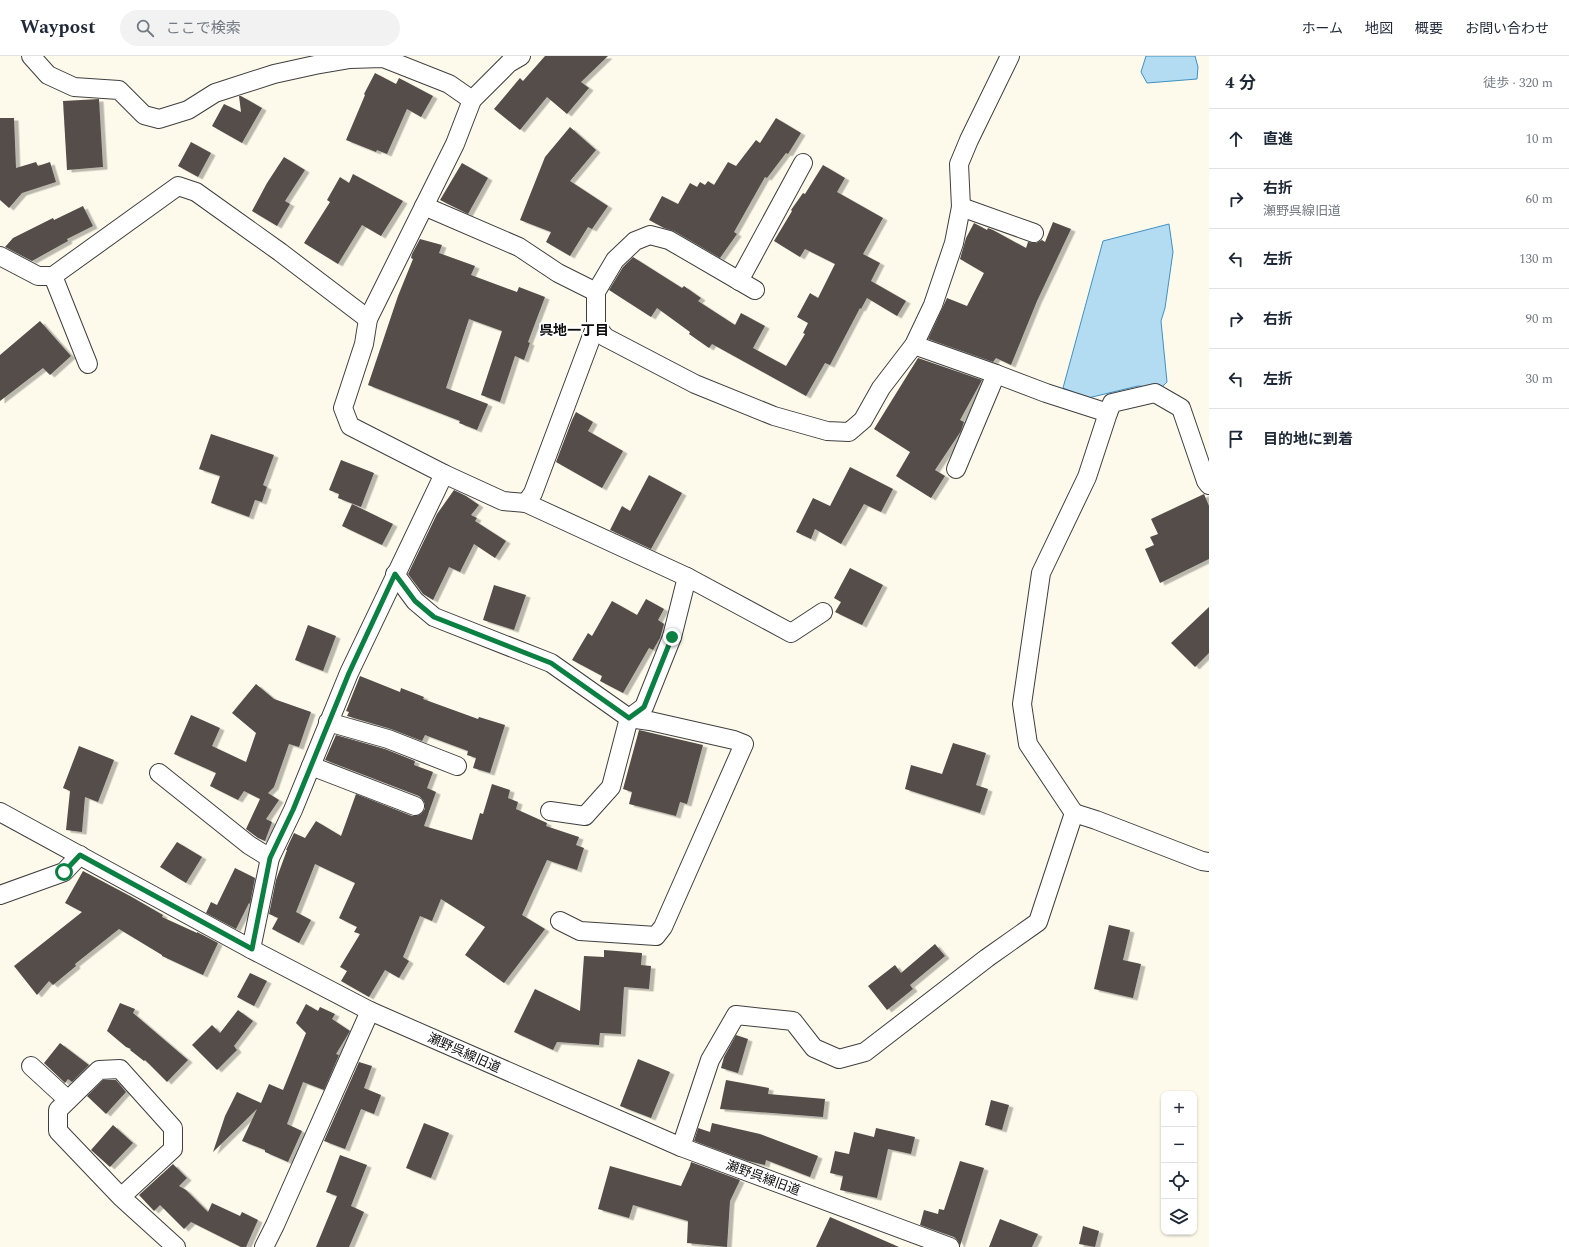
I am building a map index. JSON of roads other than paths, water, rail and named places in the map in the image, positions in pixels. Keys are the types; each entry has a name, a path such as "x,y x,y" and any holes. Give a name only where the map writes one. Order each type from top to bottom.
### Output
{"street":[{"path":"31,56 48,75 74,87 118,90 144,114 159,119 188,110 215,92 274,74 350,59 383,58 449,84 472,100"},
{"path":"521,56 509,63 472,100 455,144 368,319 364,344 343,408 350,426 444,474 503,501 526,502 687,577 791,633 823,612"},
{"path":"596,326 605,336 695,384 774,416 827,431 849,432 863,420 881,388 914,345 933,304 954,243 961,207 959,164 969,140 1010,56"},
{"path":"740,281 803,163"},
{"path":"0,256 38,276 53,276 178,186 196,192 280,252 368,319"},
{"path":"424,206 519,248 558,272 596,292"},
{"path":"961,207 1034,233"},
{"path":"526,502 532,493 596,326 596,292 614,260 634,241 650,235 669,240 756,290"},
{"path":"53,276 88,364"},
{"path":"914,345 1046,393 1108,413"},
{"path":"956,469 996,374"},
{"path":"1209,485 1206,481 1181,408 1155,393 1112,403 1087,477 1041,573 1022,704 1028,744 1074,812 1202,861 1209,862"},
{"path":"252,949 270,858 293,810 349,673 444,474"},
{"path":"395,574 415,601 434,617 551,663 629,718 650,721 744,744 663,927 656,936 580,931 560,921"},
{"path":"550,811 585,816 611,787 629,718 644,707 672,637 687,577"},
{"path":"328,722 388,738 456,766"},
{"path":"311,766 415,806"},
{"path":"159,773 249,845 270,858"},
{"name":"瀬野呉線旧道","path":"0,812 252,949 370,1011 681,1147 950,1247"},
{"path":"681,1147 710,1060 736,1015 793,1021 814,1048 839,1059 865,1052 987,958 1038,922 1074,812"},
{"path":"0,895 64,872 80,855"},
{"path":"264,1247 370,1011"},
{"path":"31,1066 68,1100"},
{"path":"121,1196 173,1149 173,1128 120,1069 100,1070 58,1110 58,1131 121,1196 176,1247"}],"water":[{"path":"1146,56 1195,56 1198,67 1197,79 1147,83 1141,72"},
{"path":"1169,224 1173,252 1165,308 1161,321 1167,382 1161,388 1138,386 1088,398 1063,388 1103,241"}],"district":[{"name":"呉地一丁目","path":"574,330"}]}
